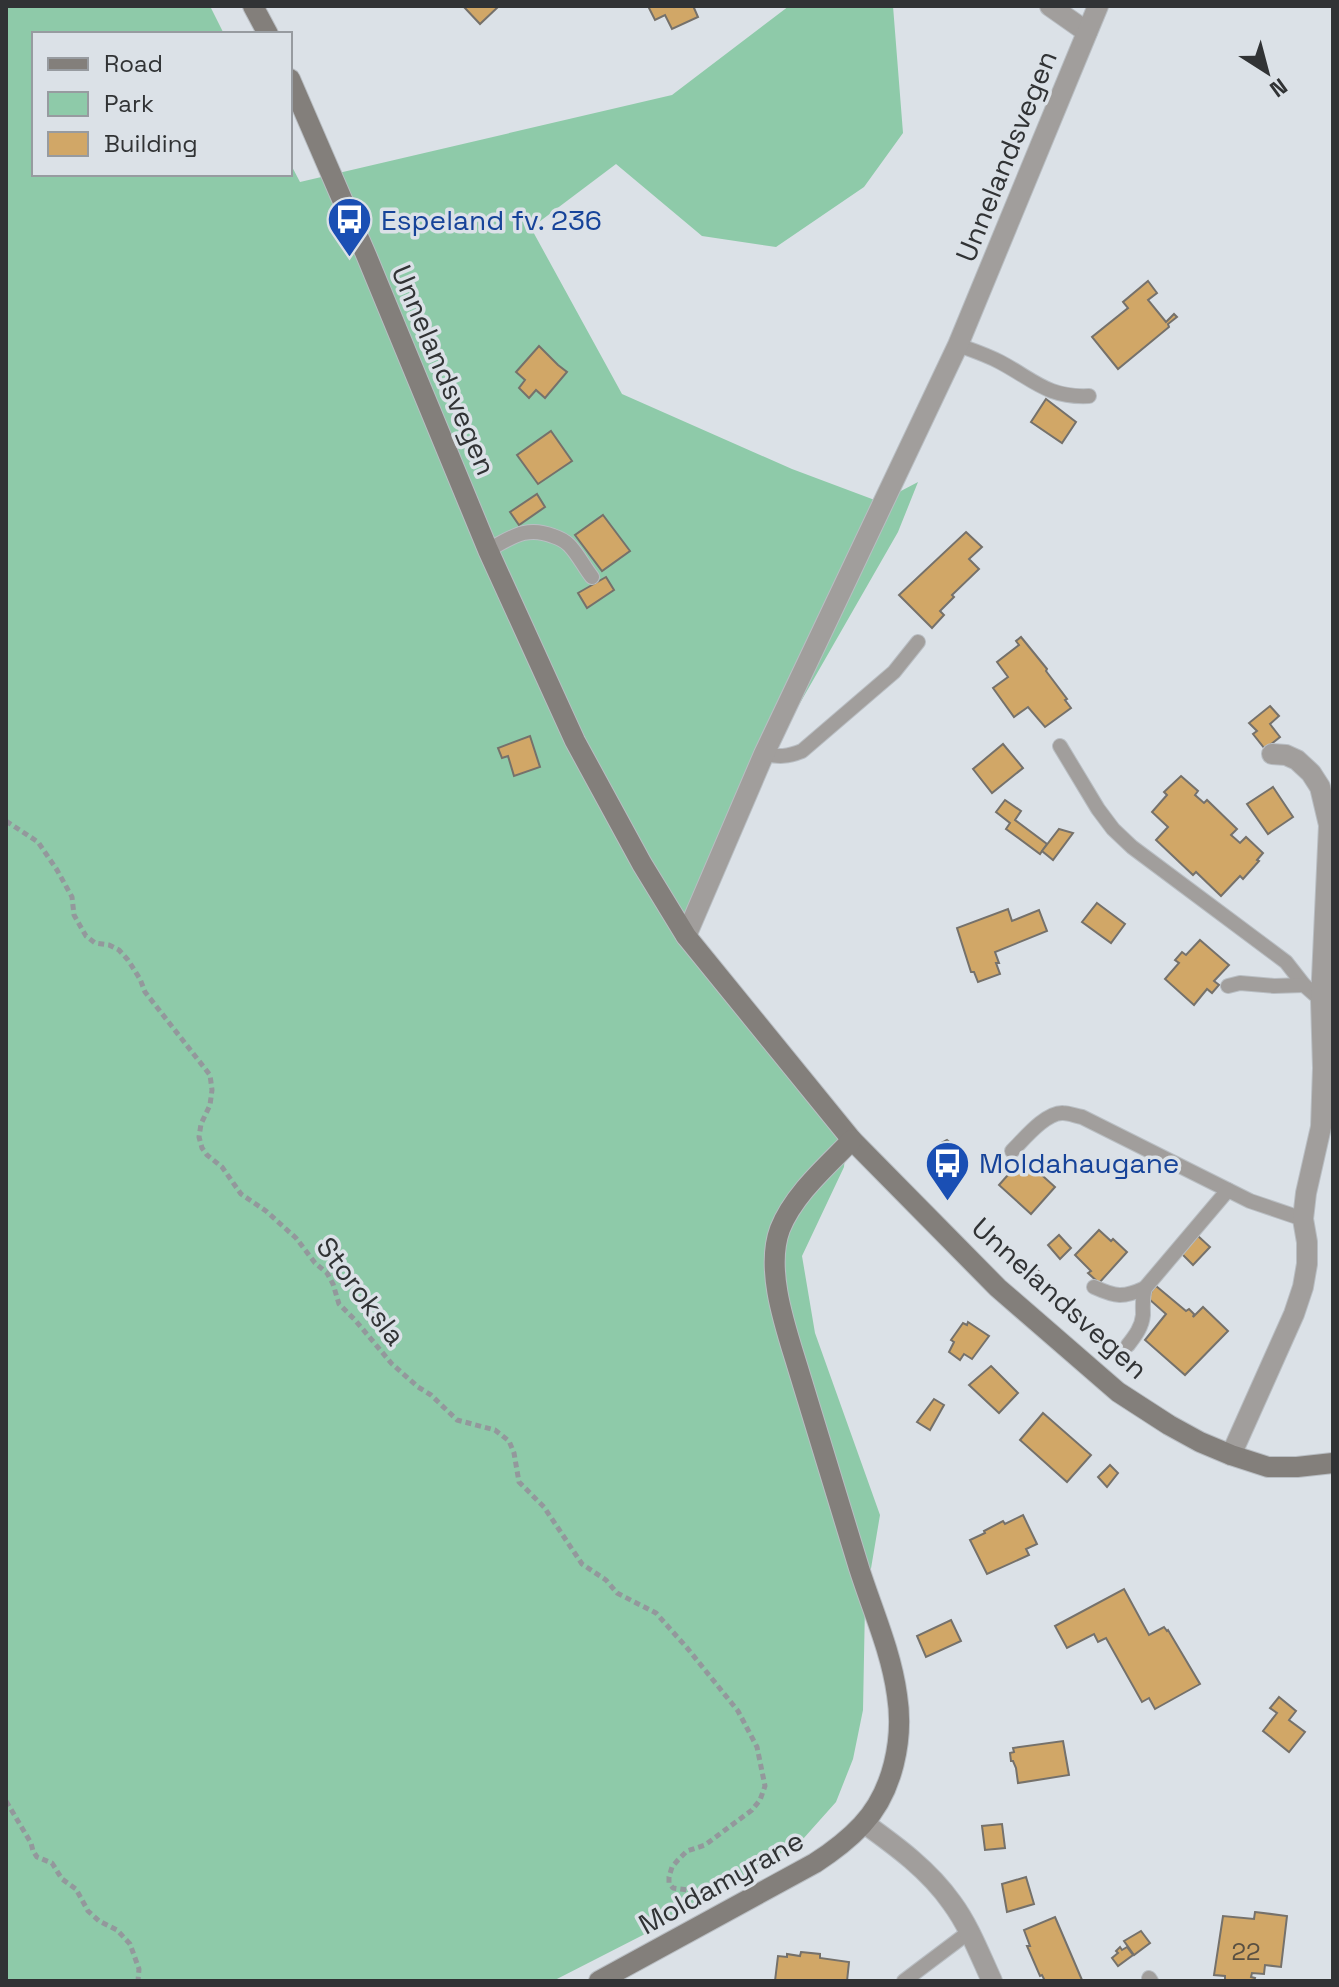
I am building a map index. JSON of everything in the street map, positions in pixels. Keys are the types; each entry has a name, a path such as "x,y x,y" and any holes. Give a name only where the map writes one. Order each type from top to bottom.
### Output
{"main road":[{"path":"253,6 267,32"},
{"name":"Unnelandsvegen","path":"292,84 488,550 575,741 642,864 686,936 852,1140 998,1288 1118,1392 1169,1425 1231,1455 1268,1467 1333,1463"},
{"path":"852,1140 792,1206 779,1230 775,1253 779,1305 890,1661 898,1696 899,1735 893,1767 882,1796 864,1823"},
{"name":"Moldamyrane","path":"599,1981 815,1863 840,1846 864,1823"}],"street":[{"name":"Unnelandsvegen","path":"1050,6 1087,32"},
{"name":"Unnelandsvegen","path":"686,936 764,754 958,345 1098,6"},
{"path":"1231,1455 1303,1287 1307,1242 1303,1219 1321,1127 1321,1000 1329,825 1320,787 1311,773 1297,760 1272,754"},
{"path":"864,1823 900,1848 953,1903 992,1981"}],"lane":[{"path":"958,345 998,360 1054,393 1071,397 1089,396"},
{"path":"488,550 523,533 543,532 569,545 592,577"},
{"path":"764,754 779,757 802,751 894,672 918,642"},
{"path":"1060,746 1113,829 1132,847 1286,962 1321,1000"},
{"path":"1228,986 1240,983 1304,985"},
{"path":"1012,1151 1044,1120 1064,1112 1082,1117 1250,1201 1303,1219"},
{"path":"1128,1345 1139,1331 1145,1288 1228,1190"},
{"path":"1094,1287 1119,1296 1145,1288"},
{"path":"904,1981 969,1932"}],"path":[{"name":"Storoksla","path":"6,821 38,842 72,897 74,915 86,936 95,943 119,950 128,960 145,992 210,1075 210,1105 199,1137 207,1155 222,1167 241,1194 296,1238 304,1251 327,1273 339,1304 392,1364 457,1420 495,1430 509,1441 519,1482 544,1507 582,1564 606,1580 617,1593 656,1613 738,1711 757,1747 765,1786 760,1800 752,1810 705,1845 687,1851 672,1867 669,1877 673,1888 691,1892 710,1920"},
{"path":"6,1801 37,1857 52,1863 62,1879 76,1889 88,1911 117,1930 130,1944 139,1969 138,1981"}],"green space":[{"path":"6,6 210,6 223,32 32,32 32,176 292,176 292,167 300,182 672,95 789,6 893,6 903,133 864,187 776,247 702,236 616,164 531,228 622,394 792,469 880,502 918,482 898,532 710,860 686,911 717,991 848,1125 844,1167 802,1256 815,1333 880,1515 865,1604 863,1710 853,1759 836,1802 803,1839 741,1879 643,1935 553,1981 6,1981"}],"building":[{"path":"463,6 499,6 480,24"},
{"path":"648,6 697,6 694,8 698,17 672,29 665,15 655,20"},
{"path":"1148,281 1157,293 1148,300 1166,322 1174,314 1177,317 1118,369 1092,337 1128,308 1123,302"},
{"path":"539,346 567,372 545,398 536,390 529,398 519,388 525,380 516,372"},
{"path":"1046,399 1076,422 1062,443 1031,422"},
{"path":"551,431 572,461 538,484 517,455"},
{"path":"537,494 545,507 519,525 510,512"},
{"path":"603,515 630,551 602,571 575,535"},
{"path":"966,532 982,547 969,559 979,569 952,595 954,597 940,611 944,615 932,628 899,595"},
{"path":"606,577 614,590 587,608 578,593"},
{"path":"1021,637 1047,669 1071,708 1045,727 1028,707 1014,717 993,688 1008,677 997,662 1019,645 1016,641"},
{"path":"1270,706 1279,716 1270,724 1280,737 1265,749 1253,734 1257,731 1249,723"},
{"path":"530,736 540,767 514,776 508,756 502,758 498,748"},
{"path":"1003,744 1023,768 992,793 973,769"},
{"path":"1181,776 1198,791 1195,795 1204,803 1207,800 1237,829 1231,835 1240,843 1246,837 1263,853 1243,879 1240,876 1221,896 1156,840 1168,827 1152,812 1167,795 1164,792"},
{"path":"1273,787 1293,817 1268,834 1247,804"},
{"path":"1005,800 1021,811 1015,820 1047,844 1040,854 1006,829 1010,823 996,812"},
{"path":"1059,829 1073,833 1053,860 1042,851"},
{"path":"1097,903 1125,924 1111,943 1082,922"},
{"path":"1008,909 1012,921 1039,910 1047,931 995,952 1000,974 978,982 974,972 971,972 957,928"},
{"path":"1200,940 1229,965 1214,981 1219,985 1212,993 1207,989 1194,1005 1165,979 1179,963 1175,960 1182,952 1186,955"},
{"path":"947,1140 955,1147 952,1149 958,1158 953,1164 952,1161 949,1163 941,1149 944,1147 941,1143"},
{"path":"1023,1158 1055,1187 1031,1214 999,1185"},
{"path":"1099,1230 1127,1252 1099,1283 1075,1255"},
{"path":"1059,1235 1071,1248 1060,1259 1048,1245"},
{"path":"1198,1236 1210,1247 1193,1265 1182,1254"},
{"path":"1036,1268 1046,1280 1037,1287 1027,1275"},
{"path":"1156,1286 1186,1311 1189,1309 1193,1317 1203,1307 1228,1331 1185,1375 1145,1340 1166,1314 1149,1299"},
{"path":"968,1322 989,1336 972,1359 964,1354 960,1360 949,1352 954,1342 951,1340 963,1323 967,1325"},
{"path":"991,1366 1018,1393 999,1413 969,1385"},
{"path":"934,1399 944,1405 930,1430 917,1422"},
{"path":"1043,1413 1091,1455 1067,1482 1020,1440"},
{"path":"1110,1465 1118,1473 1107,1487 1098,1477"},
{"path":"1023,1515 1037,1544 1026,1549 1029,1555 987,1574 970,1540 1003,1521 1005,1524"},
{"path":"1124,1589 1149,1635 1164,1627 1168,1630 1200,1684 1155,1709 1149,1698 1142,1702 1106,1638 1098,1642 1094,1634 1067,1648 1055,1626"},
{"path":"951,1620 961,1641 926,1657 917,1636"},
{"path":"1279,1697 1296,1711 1289,1720 1305,1732 1289,1752 1263,1731 1277,1713 1270,1708"},
{"path":"1063,1741 1069,1775 1018,1783 1016,1768 1011,1761 1013,1748"},
{"path":"1002,1824 1005,1848 985,1850 982,1826"},
{"path":"1026,1877 1034,1904 1007,1912 1002,1884"},
{"path":"1255,1912 1287,1916 1281,1967 1265,1965 1264,1974 1252,1973 1254,1981 1225,1981 1225,1976 1214,1975 1223,1916 1254,1919"},
{"path":"1055,1917 1082,1980 1045,1981 1027,1946 1030,1946 1024,1930"},
{"path":"1141,1931 1150,1943 1134,1955 1124,1941"},
{"path":"1120,1947 1122,1950 1127,1947 1133,1955 1118,1966 1112,1958"},
{"path":"801,1952 849,1962 847,1981 775,1981 778,1956 800,1956"}],"place":[{"name":"Espeland fv. 236","path":"350,259"},
{"name":"Moldahaugane","path":"948,1202"}]}
